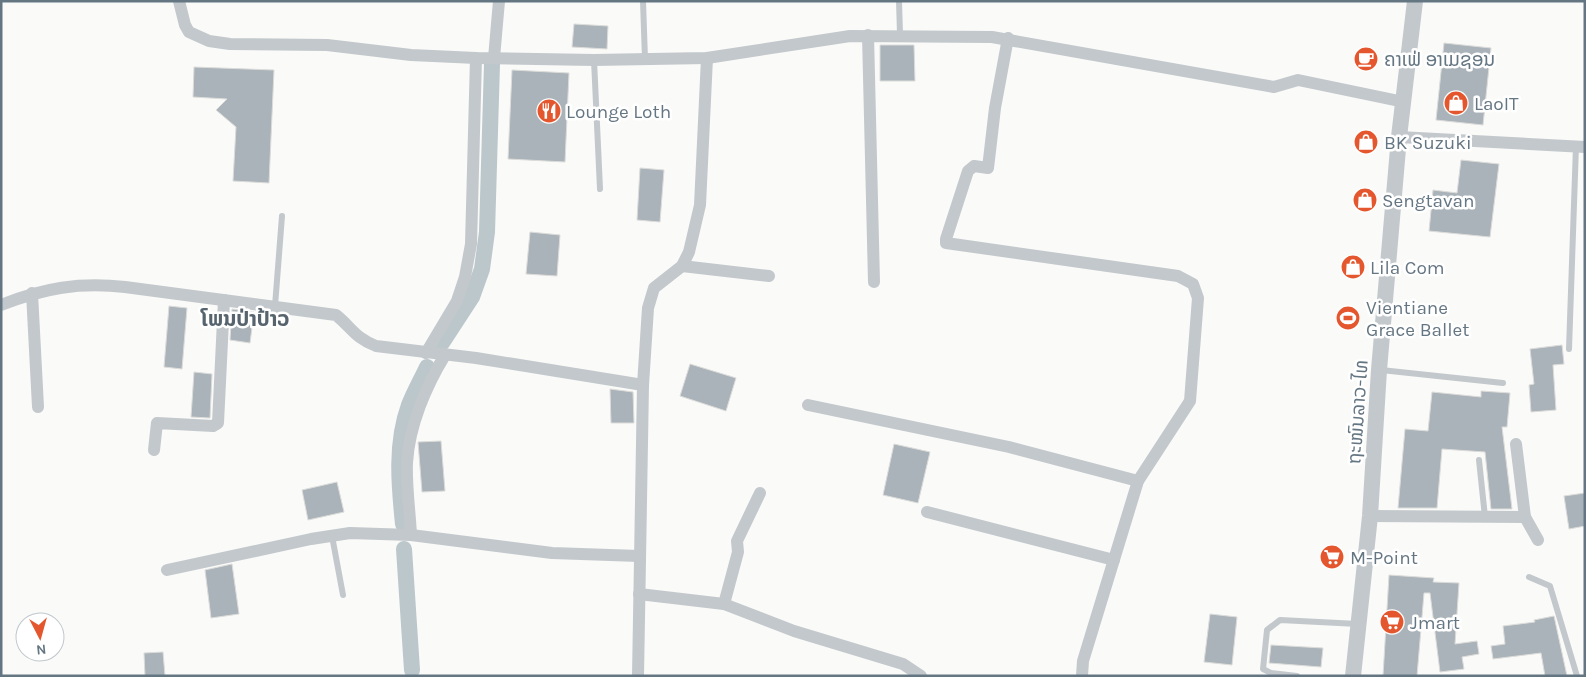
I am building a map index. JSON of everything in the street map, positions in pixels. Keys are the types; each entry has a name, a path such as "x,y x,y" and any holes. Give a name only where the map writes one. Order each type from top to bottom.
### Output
{"street":[{"path":"180,1 185,25 189,32 209,41 230,44 327,45 411,55 594,60 707,58 850,36 868,35 900,34 1008,38 1274,87 1298,80 1404,102"},
{"path":"185,25 186,1"},
{"path":"494,58 499,1"},
{"name":"ຖະໜົນລາວ-ໄທ","path":"1353,676 1370,516 1379,370 1399,138 1415,1"},
{"path":"868,35 874,282"},
{"path":"1008,38 995,108 988,168 974,166 968,171 946,243 950,246 1178,276 1193,284 1198,298 1190,401 1138,481 1082,661 1082,676"},
{"path":"426,353 457,301 467,269 471,244 476,58"},
{"path":"638,676 643,385 648,308 654,288 682,266 689,252 700,205 707,58"},
{"path":"1399,138 1580,147"},
{"path":"682,266 769,276"},
{"path":"1,305 32,293 66,286 101,285 275,306 336,316 362,341 376,346 445,356 476,358 643,385"},
{"path":"32,293 38,407"},
{"path":"154,450 157,424 213,426 218,423 224,300"},
{"path":"411,535 407,463 411,433 435,372 445,356"},
{"path":"808,406 1009,446 1138,481"},
{"path":"1516,444 1525,517 1538,540"},
{"path":"724,604 738,552 737,541 760,493"},
{"path":"927,512 1114,560"},
{"path":"1370,516 1525,517"},
{"path":"167,570 350,533 411,535 552,553 639,556"},
{"path":"639,594 724,604 794,631 903,664 920,676"}],"lane":[{"path":"643,1 645,59"},
{"path":"899,1 900,34"},
{"path":"594,60 600,189"},
{"path":"1569,349 1580,147"},
{"path":"275,306 282,216"},
{"path":"1379,370 1503,383"},
{"path":"1479,460 1485,517"},
{"path":"332,536 343,595"},
{"path":"1529,577 1550,586 1577,676"},
{"path":"1297,676 1271,673 1263,669 1267,630 1280,620 1358,624"}],"building":[{"path":"574,24 608,26 607,49 572,47"},
{"path":"1444,43 1491,48 1483,125 1436,120"},
{"path":"880,45 914,45 915,81 880,81"},
{"path":"194,67 274,70 269,183 233,181 236,127 216,110 227,99 193,97"},
{"path":"512,70 569,73 565,162 508,159"},
{"path":"1461,160 1499,164 1490,237 1429,231 1433,190 1457,193"},
{"path":"640,168 664,170 660,222 637,220"},
{"path":"530,232 560,235 557,276 526,274"},
{"path":"169,306 187,308 182,369 164,367"},
{"path":"232,309 254,312 250,343 230,340"},
{"path":"1562,345 1564,364 1553,365 1556,410 1531,412 1529,385 1534,384 1530,349"},
{"path":"690,364 736,378 726,411 680,396"},
{"path":"194,372 212,374 210,418 191,417"},
{"path":"610,389 633,392 634,423 611,423"},
{"path":"1481,391 1510,393 1507,427 1502,427 1512,509 1491,509 1485,452 1442,449 1437,508 1398,508 1405,429 1428,431 1432,392 1481,397"},
{"path":"441,441 445,491 422,492 418,442"},
{"path":"894,444 930,452 918,503 883,495"},
{"path":"337,482 344,512 308,520 302,490"},
{"path":"1585,493 1585,526 1569,529 1564,496"},
{"path":"232,564 239,614 211,618 205,570"},
{"path":"1389,575 1434,578 1433,582 1459,583 1455,644 1477,641 1479,654 1462,657 1464,669 1440,672 1430,593 1424,593 1417,676 1383,676"},
{"path":"1210,614 1237,617 1232,665 1204,662"},
{"path":"1554,616 1567,676 1545,676 1541,653 1493,659 1491,646 1505,644 1503,626 1535,622 1534,620"},
{"path":"1271,645 1323,648 1321,667 1269,663"},
{"path":"163,652 165,676 145,676 144,653"}],"waterway":[{"path":"442,343 472,297 482,269 487,232 492,64"},
{"path":"403,524 399,479 402,434 409,405 427,367"},
{"path":"404,549 412,670"}],"place":[{"name":"ຄາເຟ່ ອາເມຊອນ","path":"1366,59"},
{"name":"LaoIT","path":"1456,103"},
{"name":"Lounge Loth","path":"549,111"},
{"name":"BK Suzuki","path":"1366,142"},
{"name":"Sengtavan","path":"1365,200"},
{"name":"Lila Com","path":"1353,267"},
{"name":"Vientiane Grace Ballet","path":"1348,318"},
{"name":"M-Point","path":"1332,557"},
{"name":"Jmart","path":"1392,622"}],"district":[{"name":"ໂພນປ່າປ້າວ","path":"245,319"}]}
